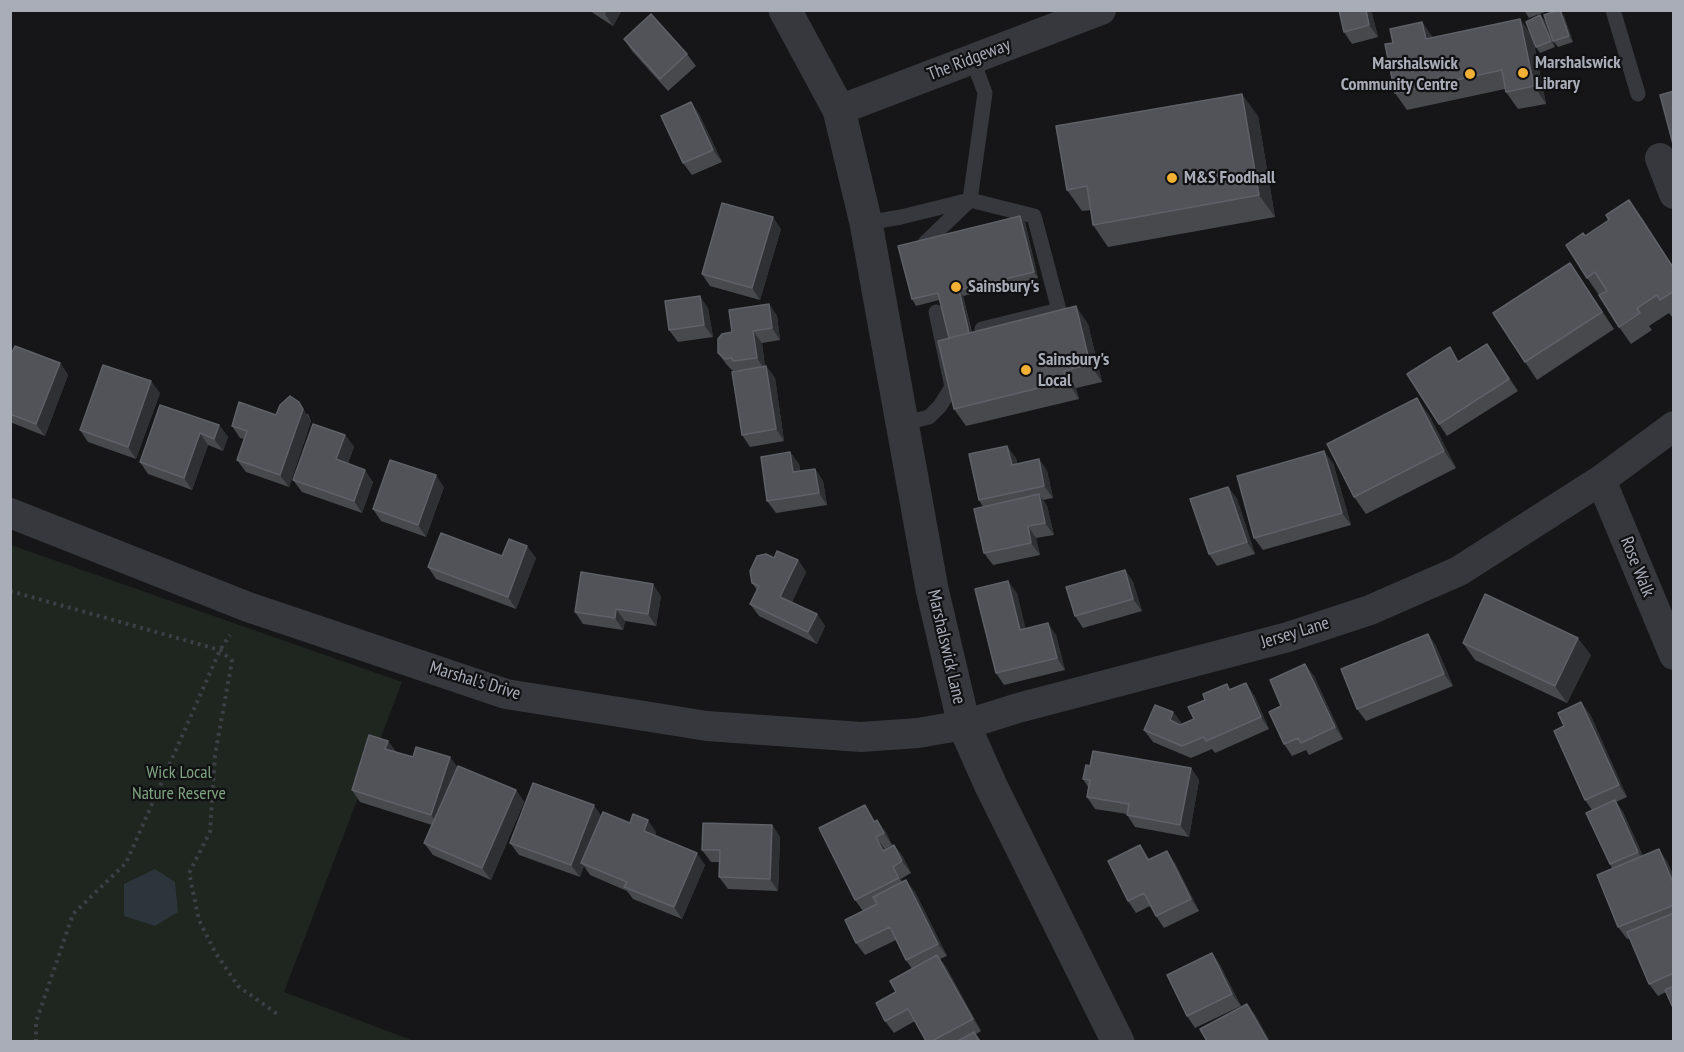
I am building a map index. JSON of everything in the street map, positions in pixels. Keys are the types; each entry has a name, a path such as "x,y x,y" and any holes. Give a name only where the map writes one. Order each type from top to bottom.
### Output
{"street":[{"name":"Marshalswick Lane","path":"785,10 839,111 866,223 932,589 964,725 991,786 1118,1041"},
{"name":"The Ridgeway","path":"839,111 1083,14"},
{"path":"1660,158 1674,194"},
{"name":"Jersey Lane","path":"964,725 1018,708 1288,637 1370,610 1459,571 1601,480 1674,426"},
{"name":"Rose Walk","path":"1601,480 1674,655"},
{"name":"Marshal's Drive","path":"10,513 248,607 506,694 708,726 861,737 918,733 964,725"}],"lane":[{"path":"1613,10 1638,94"},
{"path":"925,243 970,200 985,93 972,58"},
{"path":"866,223 970,200 1034,216 1059,310 982,329"},
{"path":"902,424 929,417 940,406 952,387 936,312"}],"path":[{"path":"10,591 220,650 232,661 215,755 210,832 189,873 199,920 215,952 238,986 280,1016"},
{"path":"36,1041 36,1022 73,914 126,863 220,650"}],"green space":[{"name":"Wick Local Nature Reserve","path":"11,545 402,682 284,992 414,1041 11,1042"}],"shaded area":[{"path":"155,869 175,882 178,912 155,926 124,916 124,884"}],"building":[{"path":"1339,10 1366,10 1369,25 1344,32"},
{"path":"1560,10 1569,36 1553,41 1544,15"},
{"path":"651,14 687,54 660,79 624,39"},
{"path":"1540,15 1551,41 1536,47 1526,22"},
{"name":"Marshalswick Community Centre","path":"1520,19 1534,86 1506,92 1502,70 1395,93 1385,44 1393,43 1390,29 1422,22 1426,39"},
{"path":"1674,91 1674,148 1660,95"},
{"name":"M&S Foodhall","path":"1242,94 1259,195 1093,225 1087,186 1067,190 1056,126"},
{"path":"691,102 713,150 683,163 661,116"},
{"path":"1629,200 1674,269 1674,291 1660,300 1657,295 1637,308 1640,313 1619,327 1599,295 1607,291 1595,272 1587,278 1566,245 1583,233 1585,236 1609,220 1606,215"},
{"path":"722,203 773,217 752,288 702,274"},
{"name":"Sainsbury's","path":"1020,216 1034,272 959,290 969,333 949,338 938,293 912,299 898,246"},
{"path":"1570,263 1602,312 1525,362 1493,313"},
{"path":"700,296 704,325 669,330 665,301"},
{"path":"769,304 772,328 753,331 757,358 733,361 732,358 725,359 718,353 718,339 722,334 732,332 729,310"},
{"name":"Sainsbury's Local","path":"1076,306 1090,364 1064,371 1067,381 954,409 938,341"},
{"path":"1487,344 1509,379 1439,424 1407,374 1450,347 1458,362"},
{"path":"15,346 60,363 36,424 10,414 10,356"},
{"path":"103,365 151,381 128,447 80,430"},
{"path":"766,366 776,429 742,435 732,372"},
{"path":"290,396 299,402 303,409 280,475 237,460 247,431 232,426 239,402 276,415 280,405"},
{"path":"1417,398 1444,451 1354,497 1327,444"},
{"path":"160,405 219,425 214,439 200,433 184,478 140,462"},
{"path":"313,424 345,435 336,459 365,470 354,501 293,480"},
{"path":"1007,446 1012,465 1039,459 1044,486 979,500 969,454"},
{"path":"1324,451 1342,513 1254,538 1237,476"},
{"path":"790,452 793,472 815,469 819,493 767,501 761,457"},
{"path":"390,460 436,475 418,525 373,509"},
{"path":"1228,487 1247,542 1209,554 1190,499"},
{"path":"1039,494 1045,523 1028,526 1031,543 984,553 974,509"},
{"path":"441,533 502,556 509,539 527,546 508,597 428,567"},
{"path":"777,551 798,560 780,597 817,614 808,632 750,604 759,586 752,583 750,571 757,556 766,554 774,558"},
{"path":"1125,570 1133,599 1075,616 1066,587"},
{"path":"581,572 653,584 648,614 616,609 615,618 575,612"},
{"path":"1008,581 1020,630 1048,623 1057,658 996,673 975,589"},
{"path":"1485,594 1578,638 1555,686 1463,643"},
{"path":"1428,634 1444,674 1357,709 1341,669"},
{"path":"1305,664 1335,727 1301,743 1298,738 1284,744 1269,712 1281,706 1270,680"},
{"path":"1246,683 1261,717 1206,741 1204,737 1182,746 1144,730 1155,705 1173,712 1170,720 1180,725 1194,719 1188,707 1205,700 1203,694 1227,684 1229,690"},
{"path":"1581,702 1619,785 1585,800 1554,731 1564,726 1558,713"},
{"path":"369,735 388,741 385,749 413,757 416,747 450,757 431,815 352,790"},
{"path":"1093,751 1191,768 1180,825 1127,815 1129,804 1087,797 1090,780 1083,779 1086,765 1090,766"},
{"path":"458,766 516,790 482,868 424,843"},
{"path":"533,783 594,805 571,865 510,843"},
{"path":"1615,800 1638,852 1610,864 1586,813"},
{"path":"865,805 874,822 877,820 884,833 876,837 883,851 894,845 902,861 893,867 899,878 855,900 819,828"},
{"path":"603,812 630,823 633,814 648,820 644,831 697,853 674,907 624,887 627,882 581,863"},
{"path":"703,823 772,825 770,879 719,877 720,850 702,850"},
{"path":"1140,845 1148,860 1167,851 1191,899 1156,916 1144,893 1128,901 1108,861"},
{"path":"1659,849 1674,885 1674,905 1618,927 1597,875"},
{"path":"906,880 938,944 906,960 890,927 856,943 845,920 877,904 873,897"},
{"path":"1674,913 1674,973 1649,984 1627,932"},
{"path":"1212,953 1232,994 1187,1016 1167,975"},
{"path":"937,955 973,1019 932,1041 926,1041 908,1009 885,1021 876,1003 896,992 890,981"},
{"path":"1674,986 1674,1010 1665,990"},
{"path":"1247,1004 1268,1041 1207,1041 1200,1029"},
{"path":"974,1032 979,1041 958,1041"}],"place":[{"name":"Marshalswick Library","path":"1523,73"},
{"name":"Marshalswick Community Centre","path":"1470,74"},
{"name":"M&S Foodhall","path":"1172,178"},
{"name":"Sainsbury's","path":"956,287"},
{"name":"Sainsbury's Local","path":"1026,370"}]}
